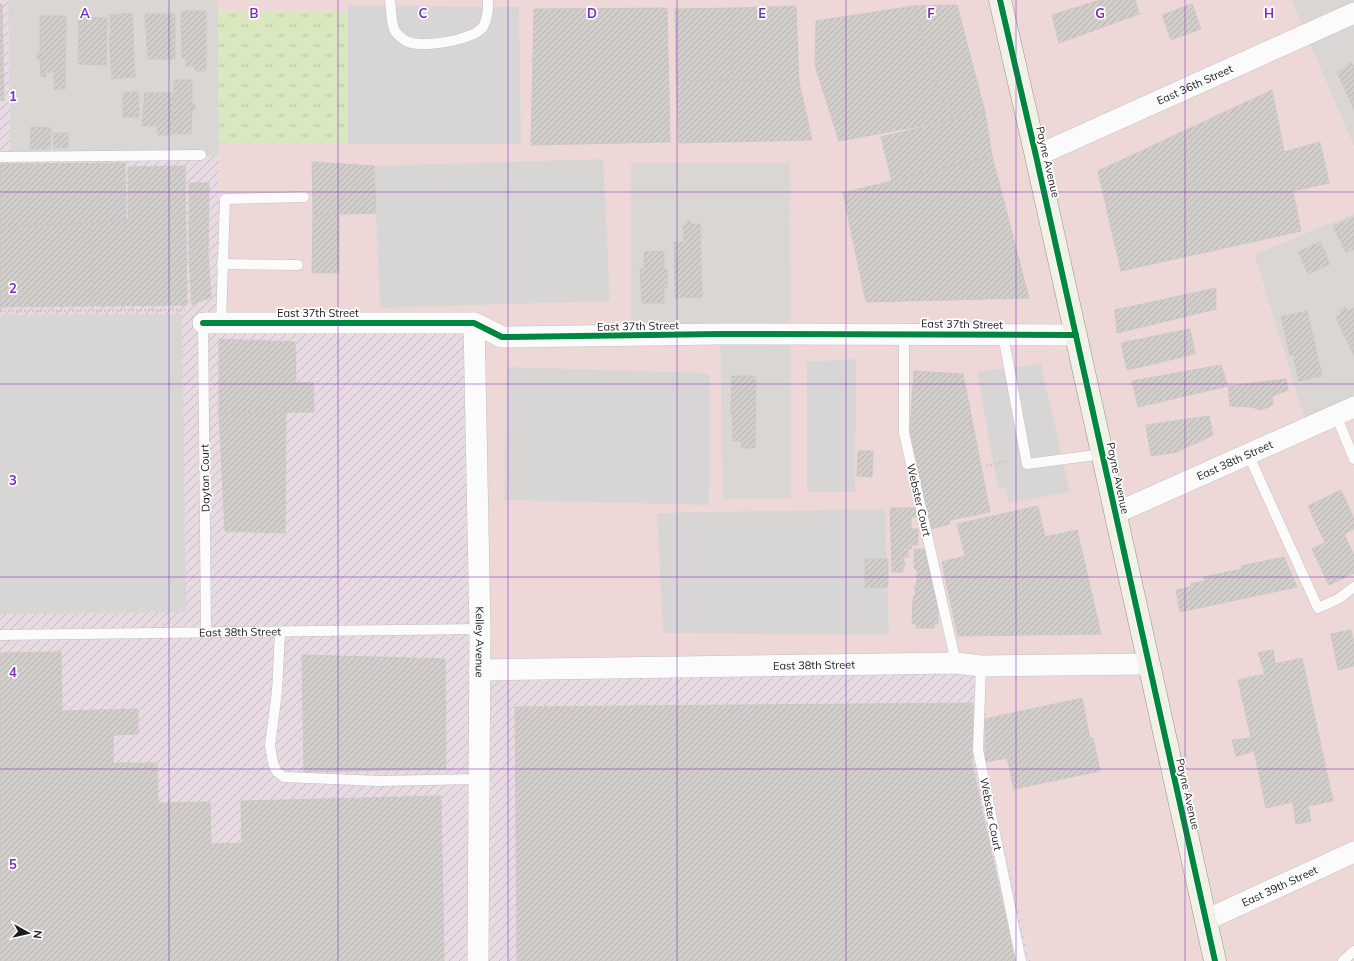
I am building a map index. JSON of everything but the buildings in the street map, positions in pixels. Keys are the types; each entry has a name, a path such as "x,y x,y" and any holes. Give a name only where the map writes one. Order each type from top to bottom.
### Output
{"street":[{"name":"Payne Avenue","path":"1000,0 1103,454 1215,961"},
{"name":"East 36th Street","path":"1036,156 1354,13"},
{"name":"East 37th Street","path":"212,323 474,323 502,337 720,334 1076,335"},
{"name":"Kelley Avenue","path":"474,323 480,629 478,961"},
{"name":"East 38th Street","path":"1116,513 1345,411"},
{"name":"East 38th Street","path":"479,670 956,663 981,666 1149,664"},
{"name":"East 39th Street","path":"1206,920 1354,852"}],"lane":[{"path":"390,0 394,30 407,42 421,43 447,42 472,36 482,28 488,15 488,0"},
{"path":"0,157 201,155"},
{"name":"Dayton Court","path":"206,633 212,323 222,264 225,199 304,197"},
{"path":"222,264 298,265"},
{"name":"Webster Court","path":"904,334 904,433 956,663"},
{"path":"1003,335 1027,464 1103,454"},
{"path":"1345,411 1354,459"},
{"path":"1248,454 1318,608 1338,599 1354,587"},
{"name":"East 38th Street","path":"0,635 480,629"},
{"path":"280,632 277,691 270,746 273,763 280,774 284,777 380,781 478,779"},
{"name":"Webster Court","path":"981,666 978,750 1021,961"},
{"path":"1343,961 1354,951"}],"path":[{"path":"0,311 185,310"},
{"path":"986,466 1026,458"}],"shaded area":[{"path":"0,0 8,0 10,157 219,155 221,323 474,323 479,670 981,666 980,696 986,696 986,764 1030,961 0,961"},
{"path":"8,0 218,0 219,155 10,157"},
{"path":"218,0 1291,0 1354,147 1354,213 1254,255 1307,428 1354,407 1354,961 1021,961 479,670 221,323","holes":["631,163 790,163 791,499 722,499 720,334 631,336"]},
{"path":"1291,0 1354,0 1354,147"},
{"path":"348,5 519,7 521,144 348,144"},
{"path":"603,159 610,301 380,308 374,166"},
{"path":"631,163 790,163 792,499 722,499 720,334 631,337"},
{"path":"1354,213 1354,407 1307,428 1254,254"},
{"path":"182,314 186,612 0,614 0,315"},
{"path":"856,359 855,492 807,492 807,362"},
{"path":"1041,364 1070,492 1008,503 1006,488 998,489 977,372"},
{"path":"507,367 702,373 710,375 709,505 505,500"},
{"path":"885,509 889,635 663,633 657,513"}],"green space":[{"path":"218,11 348,11 348,144 219,144"}],"cycle path":[{"path":"1000,0 1215,961"},
{"path":"203,323 474,323 502,337 720,334 1076,335"}]}
